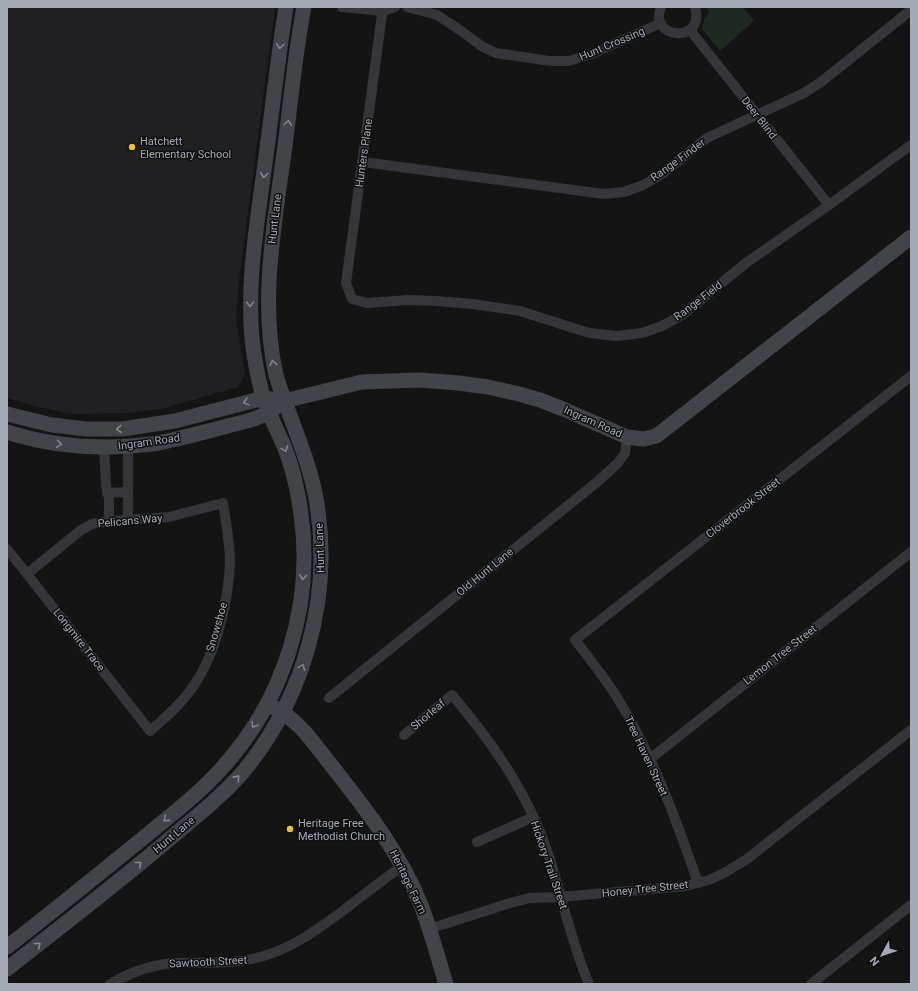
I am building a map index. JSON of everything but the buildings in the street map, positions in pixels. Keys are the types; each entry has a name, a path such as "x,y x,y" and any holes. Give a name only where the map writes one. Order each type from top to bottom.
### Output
{"main road":[{"name":"Hunt Lane","path":"7,947 94,879 209,781 236,752 267,704 281,675 293,639 300,604 304,556 302,516 295,480 284,447 264,398 252,339 250,309 250,284 286,7"},
{"name":"Hunt Lane","path":"7,969 157,850 232,784 251,761 282,712 299,676 310,643 320,586 321,553 319,518 313,484 302,446 284,401 273,360 268,322 269,266 304,7"},
{"name":"Ingram Road","path":"7,414 52,425 93,429 122,429 175,421 264,398 284,401 362,382 420,380 488,387 540,400 620,435 644,439 656,436 664,430 911,237"},
{"name":"Ingram Road","path":"7,432 57,444 87,447 128,446 172,440 259,417 269,413 284,401"},
{"path":"7,423 32,431 46,430 52,425"},
{"name":"Heritage Farm","path":"267,704 282,712 298,724 369,812 402,866 421,906 446,984"}],"street":[{"path":"342,7 383,9 395,7"},
{"name":"Hunt Crossing","path":"407,7 437,15 483,47 496,53 550,61 569,60 589,55 661,23"},
{"path":"661,7 659,17 661,23 665,29 677,34 690,30 694,25 697,13 695,7"},
{"name":"Hunters Plane","path":"352,299 346,283 383,9"},
{"name":"Range Finder","path":"363,162 604,194 624,192 643,185 662,174 707,138 804,93 821,82 911,10"},
{"name":"Deer Blind","path":"690,30 829,206"},
{"name":"Range Field","path":"352,299 367,303 408,300 473,304 520,311 589,333 617,336 642,333 662,326 682,315 746,263 829,206 911,145"},
{"name":"Cloverbrook Street","path":"575,640 911,376"},
{"name":"Old Hunt Lane","path":"329,698 596,484 618,463 625,453 627,437"},
{"path":"128,446 128,519"},
{"path":"104,447 109,521"},
{"path":"107,492 128,492"},
{"name":"Pelicans Way","path":"27,574 81,530 92,524 128,519 169,517 224,503"},
{"name":"Snowshoe","path":"150,731 172,712 190,692 203,671 212,649 222,616 228,585 230,562 224,503"},
{"name":"Longmire Trace","path":"7,549 150,731"},
{"name":"Lemon Tree Street","path":"650,759 911,552"},
{"name":"Tree Haven Street","path":"575,640 618,699 650,759 681,833 698,883"},
{"name":"Shorleaf","path":"404,735 452,695"},
{"name":"Hickory Trail Street","path":"452,695 471,717 497,753 523,795 548,853 560,897 589,984"},
{"name":"Honey Tree Street","path":"429,929 529,898 560,897 674,887 709,880 726,872 747,859 911,730"},
{"path":"477,842 533,817"},
{"name":"Sawtooth Street","path":"110,984 122,976 150,967 172,963 242,962 278,952 315,932 402,866"},
{"path":"811,984 911,905"}],"shaded area":[{"name":"Hatchett Elementary School","path":"8,7 275,7 239,281 236,319 245,375 238,387 161,409 128,413 72,414 38,407 7,398"},
{"path":"707,7 743,7 754,21 720,51 702,29 704,20 709,13"}],"place":[{"name":"Hatchett Elementary School","path":"132,147"},
{"name":"Heritage Free Methodist Church","path":"290,829"}]}
